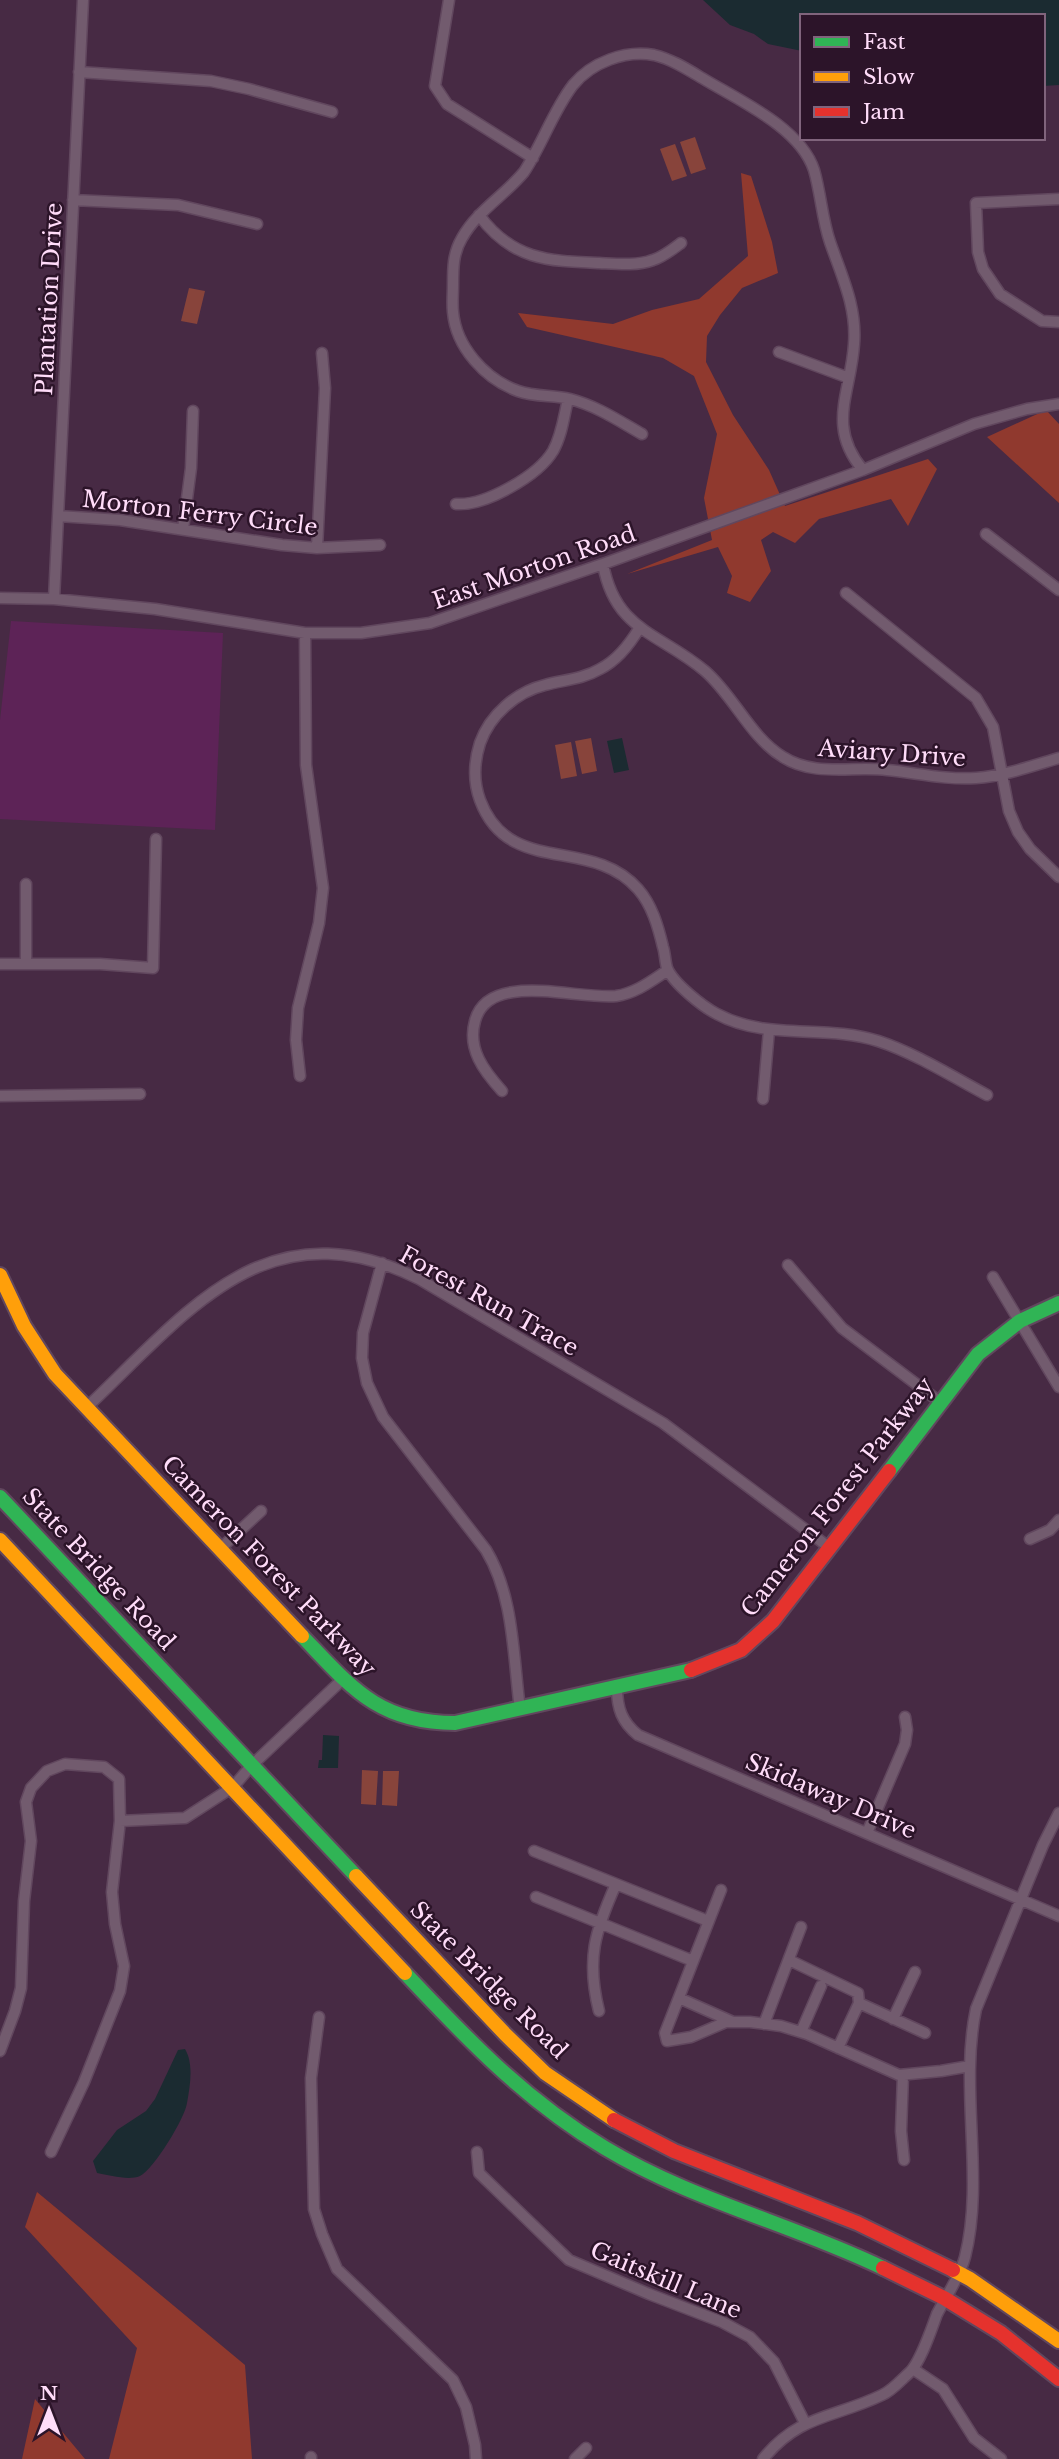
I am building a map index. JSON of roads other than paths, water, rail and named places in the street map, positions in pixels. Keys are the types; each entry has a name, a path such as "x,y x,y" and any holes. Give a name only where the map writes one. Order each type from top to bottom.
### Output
{"main road":[{"name":"Cameron Forest Parkway","path":"0,1275 16,1315 55,1374 358,1694 376,1707 396,1716 418,1722 455,1723 701,1668 740,1650 773,1621 978,1354 1020,1321 1059,1303"},
{"name":"State Bridge Road","path":"0,1496 251,1766 495,2024 545,2073 613,2120 648,2140 857,2223 959,2273 1059,2341"},
{"path":"0,1540 169,1719 227,1791 467,2039 531,2098 605,2148 669,2181 850,2252 944,2298 1001,2333 1059,2379"}],"street":[{"name":"Plantation Drive","path":"54,599 83,0"},
{"path":"449,0 435,86 447,104 533,158"},
{"path":"642,434 602,411 568,399 530,395 504,385 479,366 461,340 453,312 453,264 462,237 479,215 513,185 533,158 573,85 595,66 626,55 654,55 680,65 783,127 813,167 828,234 855,315 854,346 842,408 842,428 849,450 863,470"},
{"path":"79,72 211,80 332,112"},
{"path":"1059,199 976,203 978,252 988,277 1000,294 1021,309 1041,321 1059,322"},
{"path":"73,200 178,205 257,223"},
{"path":"479,215 490,230 508,245 551,261 636,265 657,260 681,243"},
{"path":"779,352 849,378"},
{"path":"317,548 325,388 322,353"},
{"path":"456,504 482,502 540,466 558,441 568,399"},
{"name":"East Morton Road","path":"0,598 54,599 155,608 260,628 305,633 361,633 443,621 863,470 974,424 1027,409 1059,404"},
{"path":"183,529 191,468 193,411"},
{"name":"Morton Ferry Circle","path":"58,516 120,520 282,545 317,548 380,545"},
{"path":"986,534 1059,590"},
{"name":"Aviary Drive","path":"603,564 607,583 624,616 705,671 729,695 766,745 794,763 818,769 884,769 954,778 979,778 1059,758"},
{"path":"846,593 976,698 993,727 1009,811 1018,832 1030,849 1059,877"},
{"path":"640,627 623,651 601,669 579,678 534,688 505,706 493,719 481,740 475,777 484,810 495,827 508,838 529,849 607,865 625,876 649,904 663,945 668,970 684,988 717,1014 769,1030 851,1035 878,1041 987,1095"},
{"path":"300,1076 296,1040 298,1008 319,923 323,888 306,765 305,633"},
{"path":"0,964 100,964 153,968 156,839"},
{"path":"26,884 26,964"},
{"path":"502,1091 487,1074 472,1043 476,1015 482,1005 496,995 510,991 593,997 618,995 638,990 668,970"},
{"path":"763,1099 769,1030"},
{"path":"0,1096 140,1094"},
{"name":"Forest Run Trace","path":"86,1408 208,1293 248,1270 293,1256 339,1254 382,1263 419,1279 663,1423 830,1548"},
{"path":"382,1263 363,1333 362,1358 367,1383 383,1417 497,1568 506,1597 520,1709"},
{"path":"788,1265 842,1328 940,1402"},
{"path":"993,1277 1059,1387"},
{"path":"200,1284 208,1293"},
{"path":"220,1549 261,1511"},
{"path":"1030,1539 1050,1530 1059,1520"},
{"path":"120,1821 185,1818 227,1791 343,1679"},
{"name":"Skidaway Drive","path":"617,1688 621,1715 628,1727 638,1735 1059,1916"},
{"path":"867,1833 905,1744 905,1717"},
{"path":"0,2050 15,2011 20,1988 24,1901 31,1841 26,1802 31,1788 47,1771 57,1766 65,1764 104,1767 119,1779 120,1821 112,1892 115,1924 124,1966 120,1991 85,2082 51,2152"},
{"path":"763,2459 784,2436 804,2423 884,2395 913,2369 944,2298 959,2273 972,2222 972,2027 976,2009 1043,1845 1059,1813"},
{"path":"534,1851 708,1921"},
{"path":"599,2011 593,1987 592,1967 599,1923 616,1884"},
{"path":"721,1890 665,2033 665,2039 675,2041 691,2037 726,2022 764,2024 801,2032 903,2075 970,2066"},
{"path":"536,1897 693,1961"},
{"path":"764,2024 801,1927"},
{"path":"789,1960 858,1993 859,2003 838,2048"},
{"path":"893,2018 915,1972"},
{"path":"801,2032 821,1986"},
{"path":"679,1998 733,2022"},
{"path":"859,2003 925,2033"},
{"path":"319,2017 311,2078 314,2208 321,2234 337,2269 453,2380 466,2407 476,2459"},
{"path":"903,2075 901,2130 904,2160"},
{"name":"Gaitskill Lane","path":"477,2152 479,2173 569,2260 722,2322 750,2337 774,2362 804,2423"},
{"path":"913,2369 943,2389 974,2438 1002,2459"},
{"path":"575,2459 586,2448"}]}
